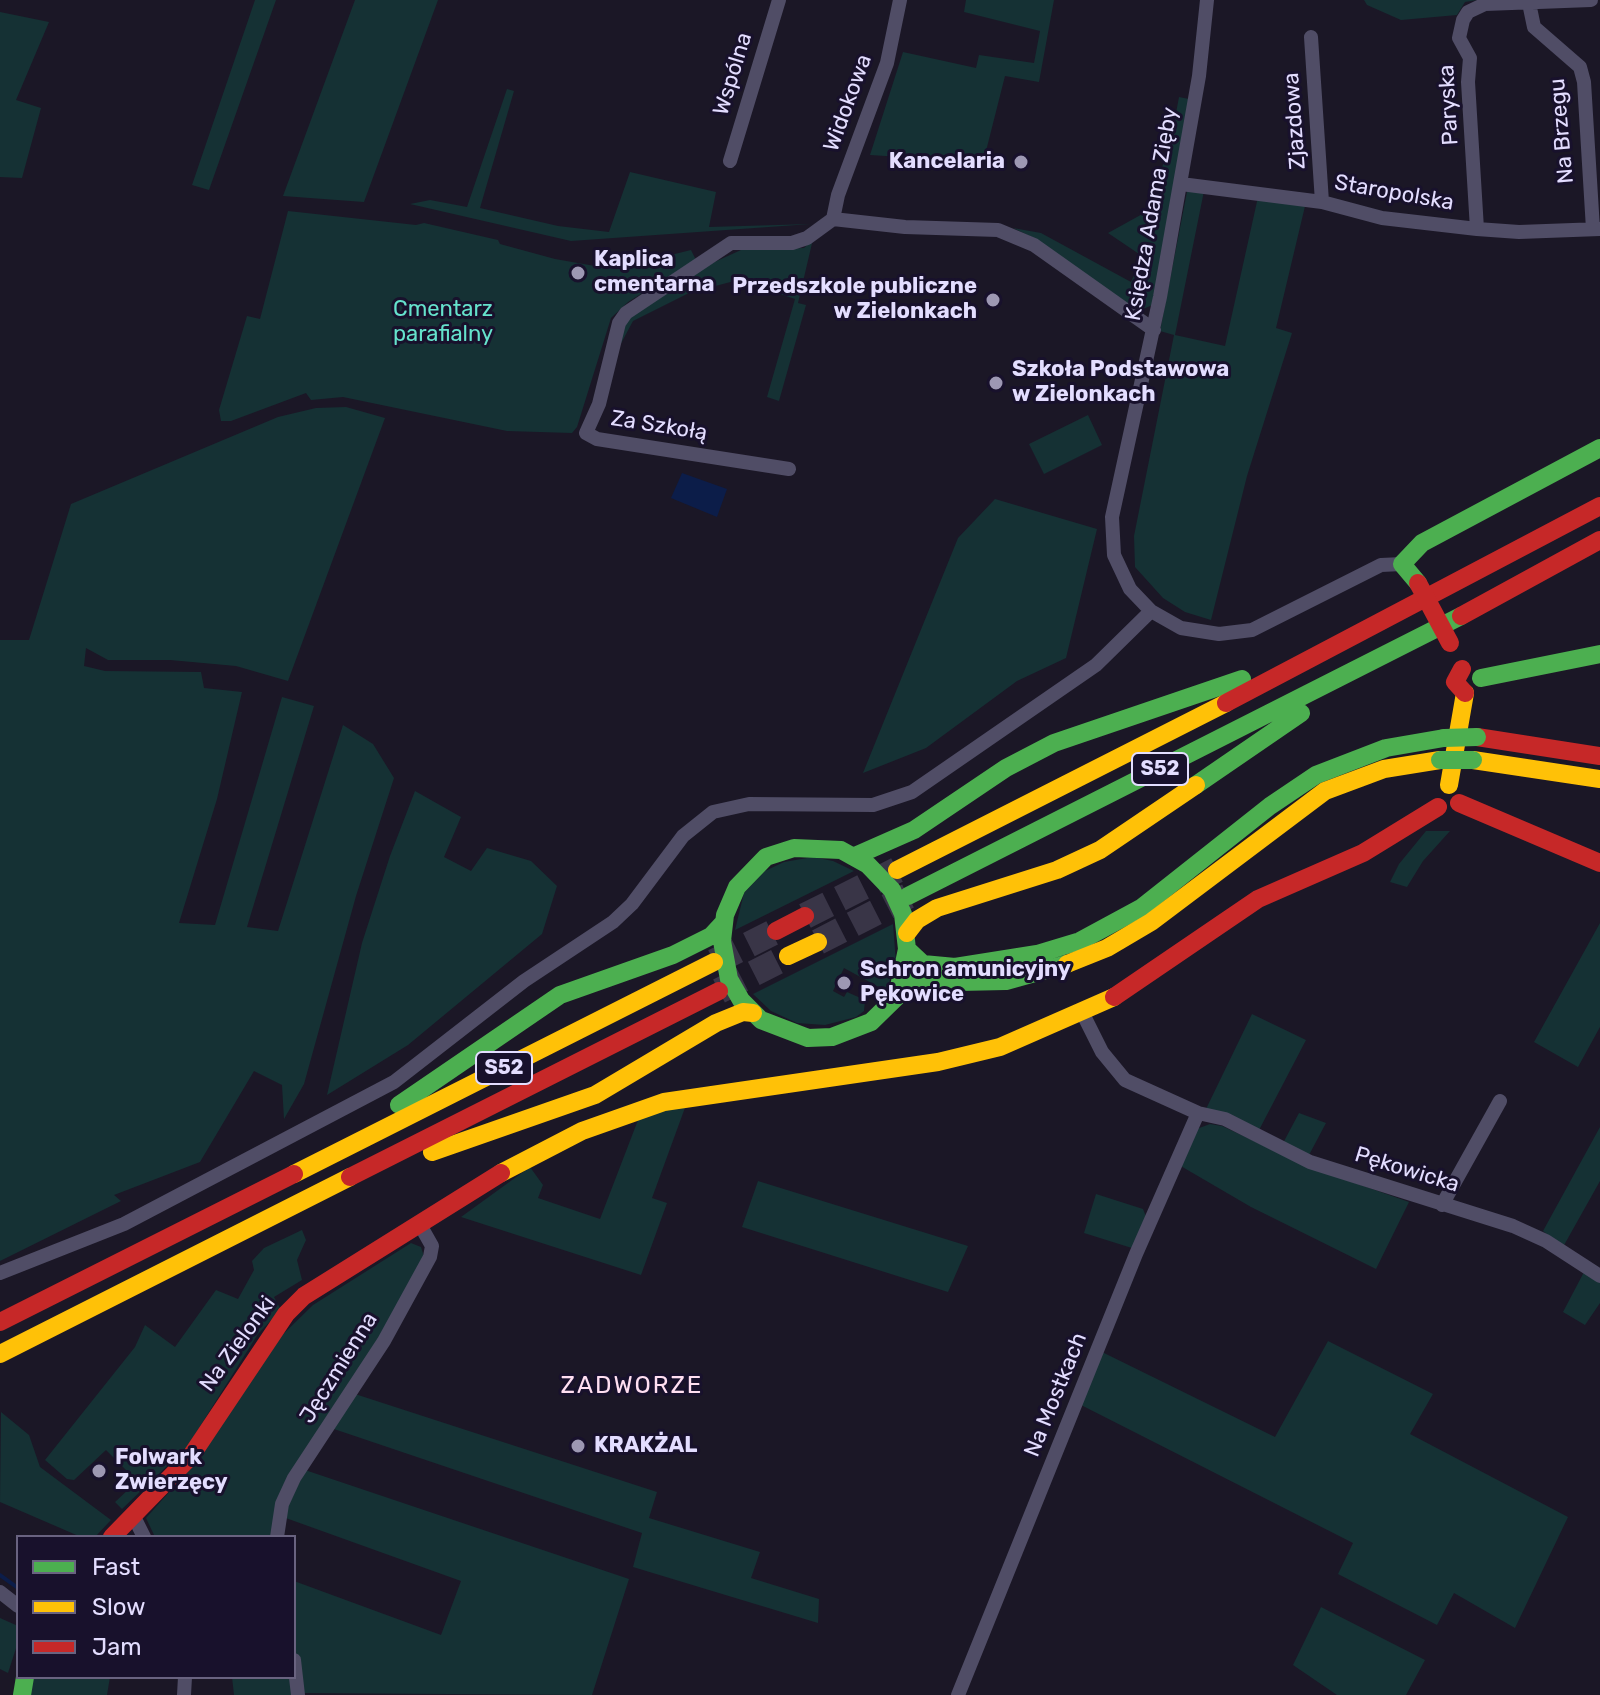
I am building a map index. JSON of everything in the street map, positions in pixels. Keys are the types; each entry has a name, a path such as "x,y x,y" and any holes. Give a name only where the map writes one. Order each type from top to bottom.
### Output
{"main road":[{"path":"1462,669 1418,583 1402,564 1438,532 1600,448"},
{"name":"S52","path":"897,870 1334,648 1600,506"},
{"name":"S52","path":"908,896 1411,641 1600,540"},
{"path":"897,996 907,941 917,920 937,908 1057,870 1100,850 1411,641"},
{"path":"855,856 914,830 1006,768 1054,743 1334,648"},
{"path":"1481,678 1600,654"},
{"path":"1462,669 1474,668 1481,678"},
{"path":"1462,669 1455,682 1465,693"},
{"path":"1465,693 1477,690 1481,678"},
{"path":"1449,785 1465,693"},
{"path":"1595,779 1473,760 1440,760 1384,769 1325,791 1151,922 1083,959 1006,981 911,983 881,1015 860,1029 832,1037 795,1036 769,1025 753,1013 735,991 725,968 724,922 737,887 766,857 782,850 819,847 855,856 875,871 892,890 907,941 923,964 955,967 1037,954 1080,941 1141,908 1270,806 1316,775 1386,748 1444,738 1477,737 1600,756"},
{"path":"1449,785 1458,792 1459,803"},
{"path":"1449,785 1437,791 1438,807 1449,811 1459,803"},
{"path":"1459,803 1600,863"},
{"name":"Na Zielonki","path":"114,1535 191,1456 286,1314 326,1279 516,1164 582,1131 656,1104 734,1089 938,1062 1000,1047 1083,1014 1148,976 1213,927 1258,899 1363,853 1438,807"},
{"path":"776,931 805,916"},
{"path":"294,1174 430,1085 535,1010 577,988 673,955 711,936 724,922"},
{"path":"788,956 818,942"},
{"name":"S52","path":"1,1321 714,962"},
{"name":"S52","path":"8,1350 719,991"},
{"path":"337,1184 391,1170 451,1145 572,1105 716,1023 743,1012 753,1013"}],"street":[{"name":"Wspólna","path":"730,161 779,0"},
{"name":"Widokowa","path":"833,219 838,195 887,63 900,0"},
{"name":"Księdza Adama Zięby","path":"1151,611 1130,589 1119,568 1111,527 1154,330 1181,184 1207,0"},
{"name":"Paryska","path":"1477,229 1468,82 1470,58 1459,38 1468,12 1478,6 1591,0"},
{"name":"Na Brzegu","path":"1529,3 1534,27 1580,67 1584,82 1597,229"},
{"name":"Zjazdowa","path":"1311,37 1322,202"},
{"name":"Staropolska","path":"1181,184 1322,202 1382,218 1477,229 1519,232 1597,229"},
{"name":"Za Szkołą","path":"789,469 597,439 586,433 599,404 619,323 626,313 731,243 792,243 807,238 833,219"},
{"path":"833,219 905,227 998,230 1034,245 1154,330"},
{"path":"0,1273 124,1224 394,1082 524,981 613,922 632,904 683,836 713,812 749,804 873,805 912,792 1096,665 1151,611 1194,632 1232,634 1268,623 1381,565 1402,564"},
{"name":"Pękowicka","path":"1083,1014 1102,1052 1125,1080 1198,1113 1225,1119 1304,1160 1513,1226 1546,1241 1600,1276"},
{"path":"1442,1205 1500,1101"},
{"name":"Na Mostkach","path":"958,1695 1136,1254 1198,1113"},
{"name":"Jęczmienna","path":"277,1535 282,1504 294,1478 384,1341 430,1257 432,1246 419,1223"},
{"path":"134,1517 143,1535"},
{"path":"0,1592 16,1604"}],"green space":[{"path":"255,0 276,0 209,190 192,185"},
{"path":"355,0 438,0 364,202 283,196"},
{"path":"966,0 1054,0 1039,82 1005,76 984,159 978,162 870,155 903,52 976,68 979,55 1034,63 1040,31 964,12"},
{"path":"1364,0 1477,0 1465,2 1457,15 1401,20 1367,5"},
{"path":"0,12 49,22 16,100 41,108 22,178 0,177"},
{"path":"507,89 514,91 480,208 558,226 609,232 630,172 716,192 709,227 811,224 571,241 410,204 430,200 467,207"},
{"path":"1179,97 1189,99 1155,304 1138,311 1032,237 1013,228 1041,233 1131,282 1142,256 1108,233 1146,212 1170,145"},
{"path":"1204,191 1175,335 1225,346 1258,197 1306,202 1276,328 1292,333 1247,476 1211,620 1185,612 1163,598 1135,567 1134,536 1174,335 1160,331 1187,192"},
{"name":"Cmentarz parafialny","path":"288,211 416,225 424,223 498,240 500,244 555,259 595,266 638,263 691,250 696,260 628,302 611,318 577,427 572,433 507,431 343,397 311,400 306,393 231,421 221,421 219,410 247,316 260,319"},
{"path":"813,239 798,303 806,305 779,401 767,397 795,299 738,280 689,293 633,321 617,351 628,316 697,270 741,250 804,248"},
{"path":"346,407 385,418 288,681 236,666 170,660 108,660 86,648 84,666 105,671 201,672 204,688 242,692 217,799 179,923 215,925 282,697 314,706 247,927 278,931 343,725 373,744 394,778 356,896 304,1084 284,1119 282,1085 254,1071 200,1162 114,1195 121,1201 0,1261 0,640 29,640 71,504 278,417 316,408"},
{"path":"1088,415 1102,445 1044,474 1029,444"},
{"path":"995,499 1097,529 1066,658 1017,681 926,748 863,773 958,538"},
{"path":"415,791 461,817 444,857 471,871 487,848 531,861 557,886 542,934 408,1045 327,1095 362,943"},
{"path":"1426,831 1450,831 1423,861 1407,887 1390,882 1399,864"},
{"path":"813,857 833,861 854,871 735,930 744,893 765,871 784,862"},
{"path":"1600,923 1600,1027 1578,1067 1534,1042"},
{"path":"893,924 896,963 886,991 844,968 833,991 844,997 847,992 865,1000 864,1011 856,1017 825,1025 797,1023 771,1011 753,994"},
{"path":"1252,1014 1306,1040 1258,1132 1206,1109"},
{"path":"686,1105 652,1198 667,1203 641,1275 461,1217 530,1167 543,1185 538,1198 600,1219 643,1107"},
{"path":"1299,1113 1326,1123 1309,1155 1282,1145"},
{"path":"1210,1124 1222,1126 1310,1167 1409,1202 1376,1269 1251,1207 1179,1165 1194,1130"},
{"path":"1600,1127 1600,1181 1563,1247 1543,1231"},
{"path":"758,1181 968,1246 948,1292 742,1227"},
{"path":"1096,1194 1143,1209 1147,1219 1135,1249 1084,1233"},
{"path":"302,1230 306,1240 297,1260 302,1280 274,1297 281,1310 258,1334 187,1447 122,1509 115,1502 130,1488 120,1478 126,1470 106,1450 74,1480 67,1479 45,1460 135,1347 145,1325 175,1347 216,1290 238,1299 254,1270 252,1261 264,1248"},
{"path":"411,1243 421,1247 425,1260 323,1432 274,1535 154,1535 146,1518 196,1462 272,1345 313,1305"},
{"path":"1584,1272 1600,1281 1600,1303 1585,1325 1563,1312"},
{"path":"1328,1341 1433,1394 1410,1434 1568,1517 1515,1628 1454,1593 1437,1625 1338,1574 1353,1543 1081,1405 1102,1352 1275,1437"},
{"path":"355,1394 657,1492 649,1518 760,1552 751,1578 819,1599 818,1623 633,1567 642,1533 331,1428"},
{"path":"1,1412 29,1435 40,1467 111,1520 97,1535 76,1535 0,1502"},
{"path":"305,1470 629,1579 592,1695 302,1693 296,1657 296,1582 441,1635 461,1581 283,1517"},
{"path":"1321,1607 1425,1660 1406,1695 1337,1695 1293,1665"},
{"path":"0,1618 16,1625 16,1648 8,1673 0,1669"},
{"path":"30,1679 110,1679 107,1695 27,1695"},
{"path":"232,1679 290,1679 292,1695 234,1695"}],"water":[{"path":"682,473 727,489 717,517 671,498"}],"waterway":[{"path":"0,1575 16,1587"}],"tunnel":[{"path":"805,916 897,870"},
{"path":"818,942 908,896"},
{"path":"714,962 776,931"},
{"path":"719,991 788,956"}],"traffic: fast":[{"path":"1418,583 1402,564 1422,543 1600,448"},
{"path":"908,896 1461,616"},
{"path":"1481,678 1600,654"},
{"path":"855,856 914,830 1006,768 1054,743 1242,679"},
{"path":"1196,785 1301,713"},
{"path":"1444,738 1477,737"},
{"path":"907,949 923,964 955,967 1037,954 1080,941 1141,908 1270,806 1316,775 1386,748 1444,738"},
{"path":"1440,760 1473,760"},
{"path":"897,996 907,949 903,914 892,890 868,865 841,850 794,848 766,857 737,887 725,915 722,941 729,979 741,1000 761,1020 808,1038 832,1037 871,1022 911,983 1006,981 1067,964"},
{"path":"399,1105 560,995 673,955 711,936 724,922"},
{"path":"22,1695 25,1679"}],"traffic: slow":[{"path":"1449,785 1465,693"},
{"path":"897,870 1226,703"},
{"path":"1067,964 1107,948 1151,922 1325,791 1384,769 1440,760"},
{"path":"1473,760 1600,779"},
{"path":"907,933 917,920 937,908 1057,870 1100,850 1196,785"},
{"path":"788,956 818,942"},
{"path":"294,1174 714,962"},
{"path":"501,1173 582,1131 664,1102 938,1062 1000,1047 1114,997"},
{"path":"432,1152 595,1095 716,1023 743,1012 753,1013"},
{"path":"0,1354 350,1177"}],"traffic: jam":[{"path":"1226,703 1600,506"},
{"path":"1461,616 1600,540"},
{"path":"1418,583 1450,643"},
{"path":"1462,669 1455,682 1465,693"},
{"path":"1477,737 1600,756"},
{"path":"1459,803 1600,863"},
{"path":"1114,997 1258,899 1363,853 1438,807"},
{"path":"776,931 805,916"},
{"path":"350,1177 719,991"},
{"path":"114,1535 191,1456 286,1314 304,1296 501,1173"},
{"path":"0,1322 294,1174"}],"place":[{"name":"Kancelaria","path":"1021,162"},
{"name":"Kaplica cmentarna","path":"578,273"},
{"name":"Przedszkole publiczne w Zielonkach","path":"993,300"},
{"name":"Szkoła Podstawowa w Zielonkach","path":"996,383"},
{"name":"Schron amunicyjny Pękowice","path":"844,983"},
{"name":"KRAKŻAL","path":"578,1446"},
{"name":"Folwark Zwierzęcy","path":"99,1471"}],"district":[{"name":"ZADWORZE","path":"632,1386"}]}
